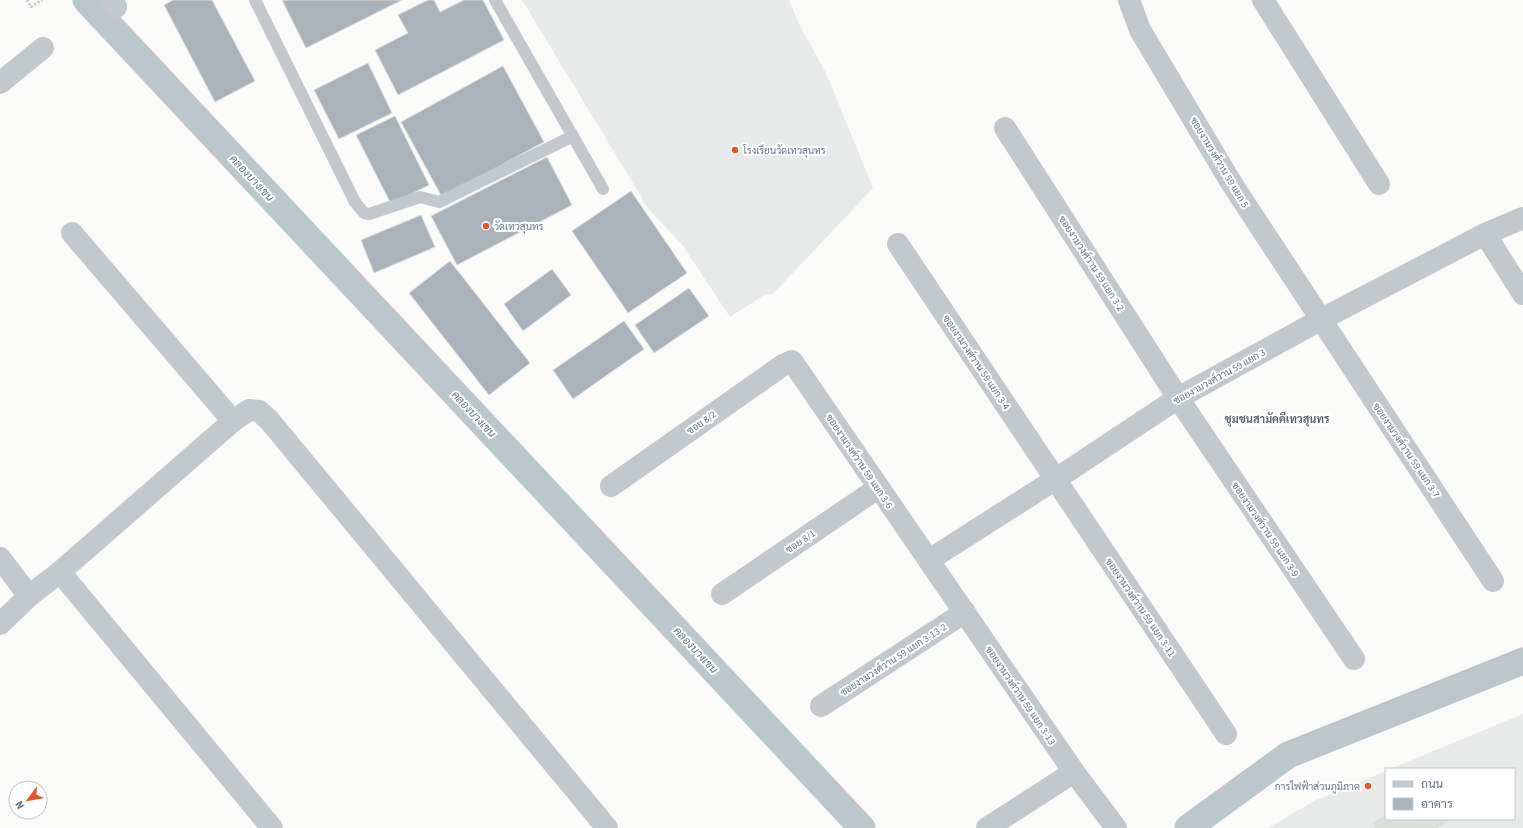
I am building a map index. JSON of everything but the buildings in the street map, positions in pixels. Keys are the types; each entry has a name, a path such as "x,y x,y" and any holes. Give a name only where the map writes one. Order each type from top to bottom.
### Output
{"street":[{"name":"ซอยงามวงศ์วาน 59 แยก 5","path":"1129,0 1140,30 1232,184 1320,320"},
{"path":"1263,0 1379,184"},
{"path":"0,83 43,48"},
{"name":"ซอยงามวงศ์วาน 59 แยก 3-2","path":"1006,128 1178,398"},
{"name":"ซอยงามวงศ์วาน 59 แยก 3","path":"929,560 1056,479 1178,398 1320,320 1485,234 1523,218"},
{"path":"72,233 233,421"},
{"path":"1485,234 1523,294"},
{"name":"ซอยงามวงศ์วาน 59 แยก 3-4","path":"898,244 1056,479"},
{"name":"ซอยงามวงศ์วาน 59 แยก 3-7","path":"1320,320 1493,581"},
{"name":"ซอย 8/2","path":"611,486 783,364 792,361"},
{"name":"ซอยงามวงศ์วาน 59 แยก 3-6","path":"792,361 929,560"},
{"name":"ซอยงามวงศ์วาน 59 แยก 3-9","path":"1178,398 1354,659"},
{"path":"0,624 29,596 60,572 233,421 249,410 259,411 269,420 607,828"},
{"name":"ซอยงามวงศ์วาน 59 แยก 3-11","path":"1056,479 1226,734"},
{"name":"ซอย 8/1","path":"722,594 878,488"},
{"path":"0,558 29,596"},
{"name":"ซอยงามวงศ์วาน 59 แยก 3-13","path":"929,560 1074,772 1116,828"},
{"path":"60,572 272,828"},
{"name":"ซอยงามวงศ์วาน 59 แยก 3-13-2","path":"821,706 965,612"},
{"path":"995,826 1074,772"}],"lane":[{"path":"255,0 356,202 364,213 369,214 378,212 420,197 438,202 573,136"},
{"path":"495,0 603,189"}],"path":[{"path":"27,0 31,7 42,0"}],"shaded area":[{"name":"โรงเรียนวัดเทวสุนทร","path":"522,0 789,0 799,24 826,73 873,188 773,294 766,294 730,317 683,246 648,208"},
{"name":"การไฟฟ้าส่วนภูมิภาค","path":"1523,714 1523,828 1268,828 1314,801 1385,771 1385,820 1515,820 1515,768 1392,768"},
{"path":"1385,816 1385,820 1450,820 1437,828 1375,828 1372,823"}],"waterway":[{"name":"คลองบางเขน","path":"86,0 862,828"},
{"path":"1188,828 1288,755 1523,661"}],"place":[{"name":"โรงเรียนวัดเทวสุนทร","path":"735,150"},
{"name":"วัดเทวสุนทร","path":"486,226"},
{"name":"การไฟฟ้าส่วนภูมิภาค","path":"1368,786"}],"district":[{"name":"ชุมชนสามัคคีเทวสุนทร","path":"1277,419"}]}
